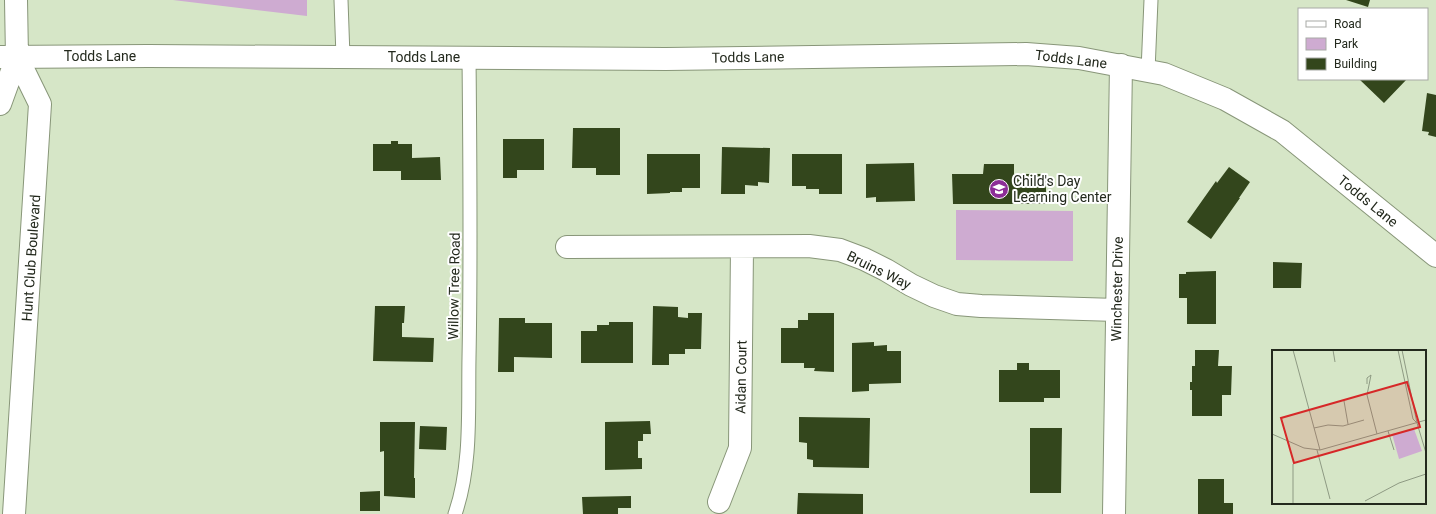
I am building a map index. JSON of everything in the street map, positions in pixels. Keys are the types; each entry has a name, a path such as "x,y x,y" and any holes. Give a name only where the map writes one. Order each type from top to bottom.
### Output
{"street":[{"path":"0,104 9,57 16,0"},
{"name":"Todds Lane","path":"9,57 666,58 1026,54 1079,58 1164,74 1225,100 1282,131 1436,256"},
{"name":"Hunt Club Boulevard","path":"9,57 40,104 14,514"},
{"name":"Winchester Drive","path":"1114,514 1121,65"},
{"name":"Bruins Way","path":"567,247 809,246 840,250 864,259 886,270 911,286 957,304 1117,310"},
{"name":"Aidan Court","path":"719,502 740,448 742,247"}],"lane":[{"path":"341,0 343,57"},
{"path":"1148,71 1151,0"},
{"name":"Willow Tree Road","path":"455,514 461,496 467,441 471,259 469,57"}],"green space":[{"path":"173,0 307,0 307,16"},
{"path":"956,210 1073,211 1073,261 956,260"}],"building":[{"path":"1346,0 1370,0 1368,7"},
{"path":"1360,80 1406,80 1384,103"},
{"path":"1427,93 1436,95 1436,137 1428,135 1429,132 1422,131"},
{"path":"573,128 620,128 620,175 596,175 596,168 572,168"},
{"path":"503,139 544,139 544,170 517,170 517,178 503,178"},
{"path":"391,141 398,141 398,144 412,144 412,158 440,157 441,180 401,180 401,171 373,171 373,144 391,144"},
{"path":"722,147 770,148 769,183 758,182 758,186 745,185 745,194 721,194"},
{"path":"647,154 700,154 700,188 682,188 682,192 647,194"},
{"path":"792,154 842,154 842,194 819,194 819,189 806,189 806,186 792,186"},
{"path":"914,163 915,201 876,202 876,197 866,198 866,164"},
{"name":"Child's Day Learning Center","path":"984,164 1014,164 1014,174 1046,174 1046,204 953,204 952,174 983,174"},
{"path":"1229,167 1250,182 1211,239 1187,222 1216,181 1217,183"},
{"path":"1273,262 1302,263 1301,288 1273,288"},
{"path":"1216,271 1216,324 1187,324 1187,298 1179,298 1179,274 1186,274 1186,272"},
{"path":"375,306 405,306 404,323 402,323 402,337 434,338 433,362 373,361"},
{"path":"653,306 678,307 678,317 688,318 688,313 702,313 701,349 685,349 685,354 669,354 669,365 652,365"},
{"path":"808,313 834,313 834,372 814,371 815,368 804,368 804,363 781,363 781,328 798,328 798,320 808,320"},
{"path":"499,318 525,318 525,323 552,323 552,358 514,357 514,372 498,372"},
{"path":"609,322 633,322 633,363 581,363 581,331 597,331 597,325 609,325"},
{"path":"874,342 874,346 887,345 887,351 901,351 901,383 869,384 869,391 852,392 852,343"},
{"path":"1195,350 1219,350 1218,366 1232,366 1231,395 1222,395 1222,416 1192,416 1192,390 1190,390 1190,382 1192,382 1192,366 1195,366"},
{"path":"1017,363 1029,363 1029,370 1060,370 1060,398 1044,398 1044,402 999,402 999,370 1017,370"},
{"path":"799,417 870,418 869,468 813,467 813,460 807,459 807,443 799,442"},
{"path":"650,421 651,434 643,434 643,441 638,441 638,458 642,458 642,469 605,470 605,422"},
{"path":"380,422 415,422 415,498 384,496 384,451 380,452"},
{"path":"420,426 447,427 446,450 419,449"},
{"path":"1030,428 1062,428 1061,493 1030,493"},
{"path":"1198,479 1224,479 1224,503 1233,503 1233,514 1198,514"},
{"path":"380,491 380,511 360,511 360,492"},
{"path":"798,493 863,494 863,514 797,514"},
{"path":"631,496 631,508 618,508 618,514 583,514 582,497"}],"place":[{"name":"Child's Day Learning Center","path":"999,189"}]}
